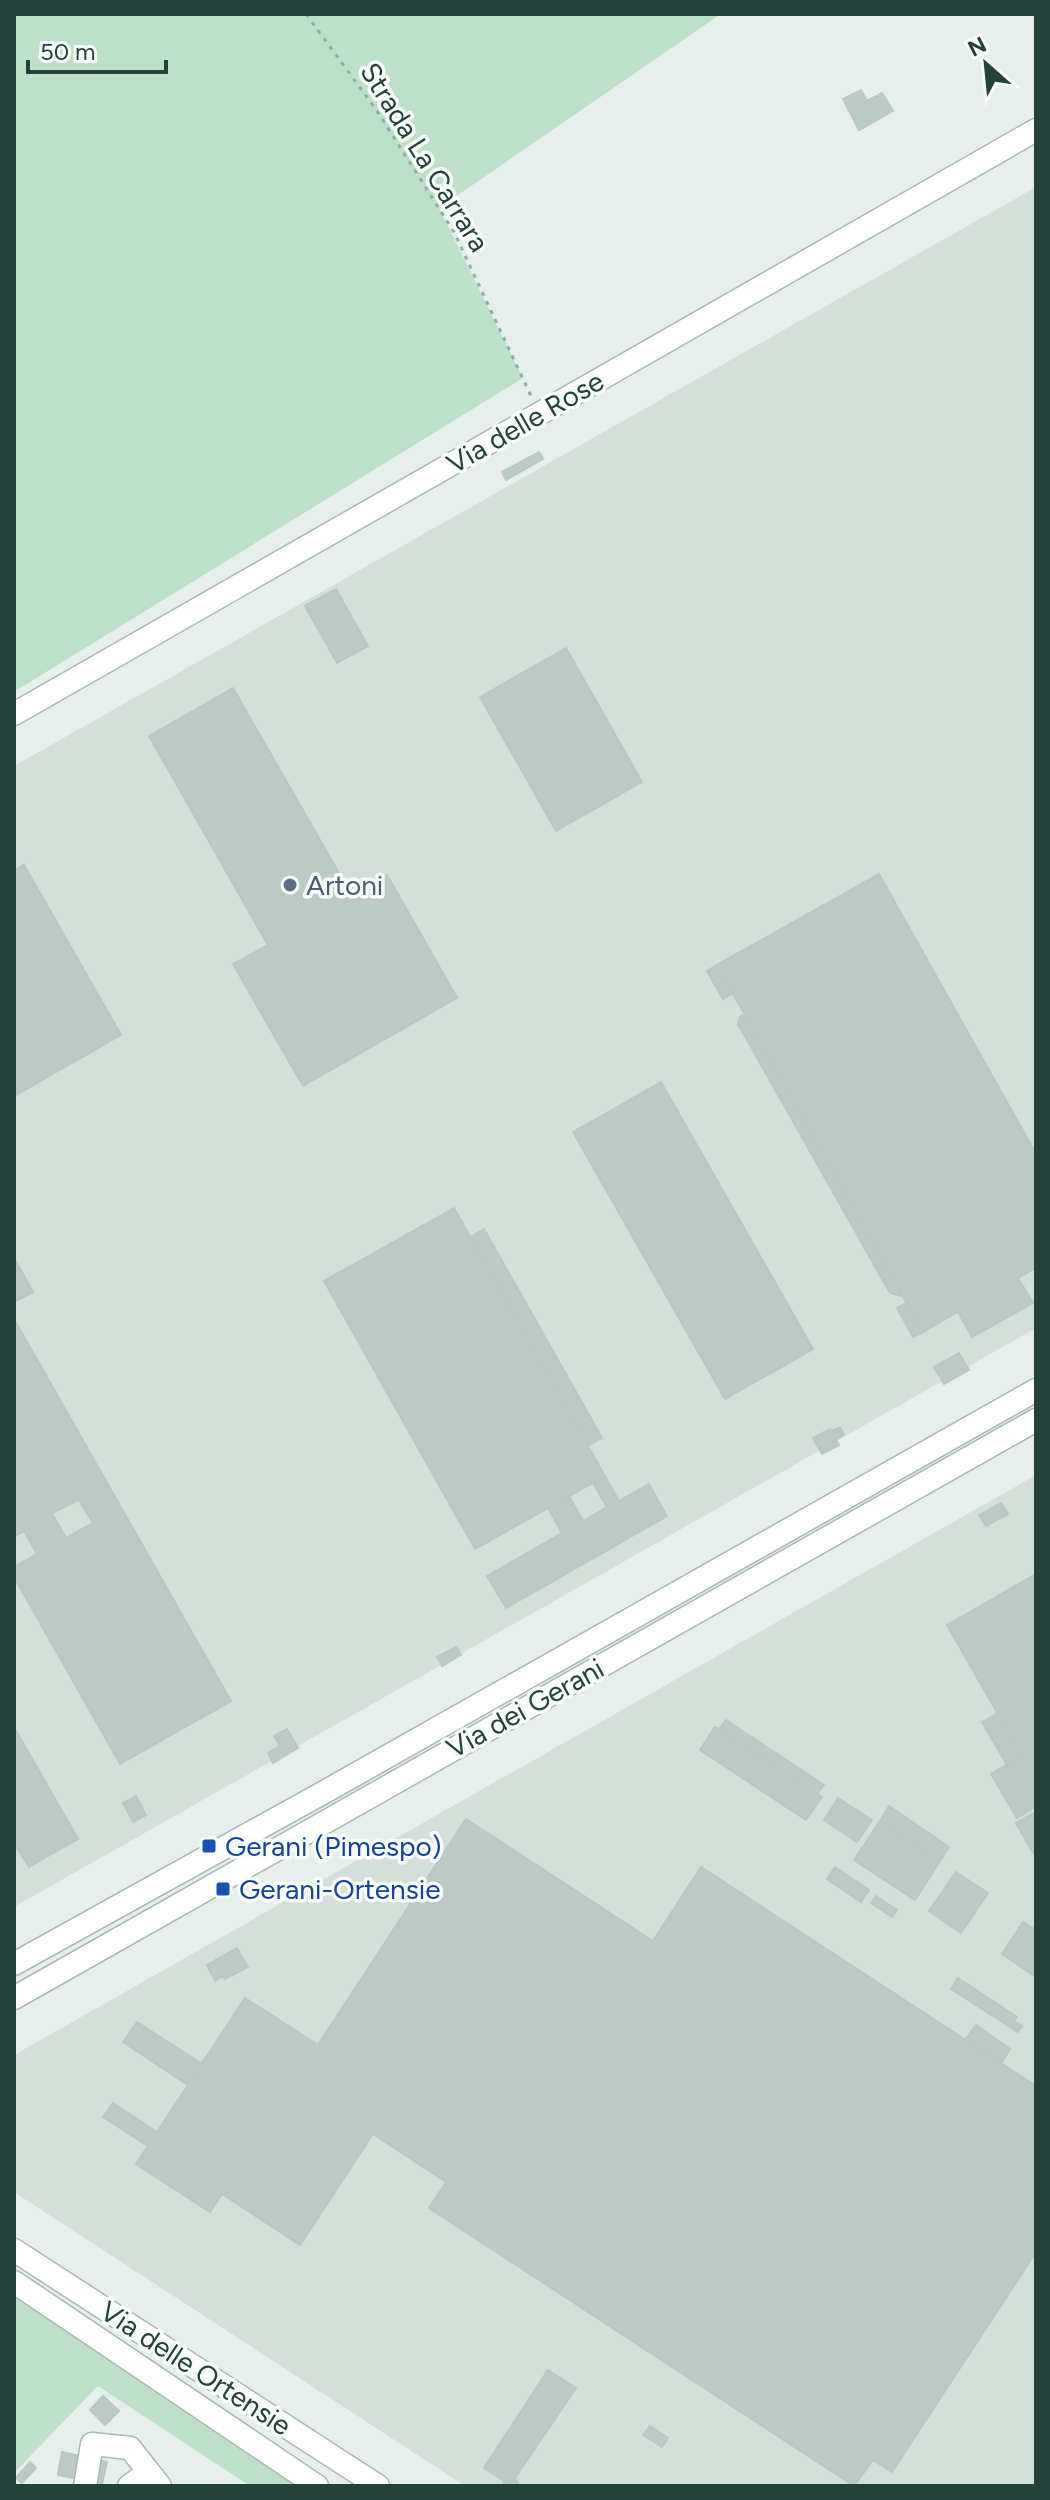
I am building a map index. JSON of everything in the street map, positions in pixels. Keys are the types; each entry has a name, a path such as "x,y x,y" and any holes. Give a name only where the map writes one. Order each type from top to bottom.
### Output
{"street":[{"name":"Via delle Rose","path":"14,714 1036,130"},
{"name":"Via dei Gerani","path":"14,1964 1036,1390"},
{"name":"Via dei Gerani","path":"14,1998 1036,1420"},
{"name":"Via delle Ortensie","path":"14,2250 378,2486"},
{"name":"Via delle Ortensie","path":"14,2282 317,2486"},
{"path":"85,2486 92,2444 130,2448 154,2479 129,2486"}],"path":[{"name":"Strada La Carrara","path":"306,14 377,111 454,232 541,413"}],"shaded area":[{"path":"1036,187 1036,1328 14,1907 14,766"},
{"path":"1036,1475 1036,2486 465,2486 14,2192 14,2055"}],"green space":[{"path":"14,14 721,14 439,208 523,378 17,690 14,688"},
{"path":"14,2296 305,2486 250,2486 98,2386 14,2473"}],"building":[{"path":"861,90 867,101 882,93 893,111 859,130 843,99"},
{"path":"539,452 543,459 506,480 502,472"},
{"path":"336,589 368,646 337,663 305,606"},
{"path":"566,648 642,782 556,831 480,697"},
{"name":"Artoni","path":"233,688 352,896 387,875 457,998 303,1086 233,964 268,945 149,736"},
{"path":"24,865 121,1035 14,1096 14,871"},
{"path":"879,874 1036,1154 1036,1268 1018,1278 1033,1303 972,1337 958,1312 923,1332 717,965"},
{"path":"717,965 733,993 723,999 707,971"},
{"path":"744,1014 902,1296 890,1293 738,1024"},
{"path":"661,1082 813,1349 725,1399 573,1132"},
{"path":"454,1208 605,1476 475,1549 324,1281"},
{"path":"484,1229 602,1438 588,1446 471,1237"},
{"path":"14,1258 33,1292 14,1302"},
{"path":"906,1303 923,1332 913,1337 897,1308"},
{"path":"14,1319 231,1701 120,1764 14,1577 14,1567 37,1554 24,1531 14,1537","holes":["79,1500 93,1523 66,1538 52,1513"]},
{"path":"959,1353 969,1370 944,1384 934,1367"},
{"path":"840,1427 844,1435 836,1440 839,1445 822,1454 813,1438"},
{"path":"605,1476 619,1501 649,1484 667,1516 506,1608 487,1576 562,1533 548,1508 569,1496 583,1521 607,1507 593,1483"},
{"path":"1001,1503 1008,1514 986,1526 979,1515"},
{"path":"1036,1574 1036,1806 1017,1818 991,1774 1022,1756 947,1625"},
{"path":"456,1647 461,1655 442,1666 437,1657"},
{"path":"998,1713 1022,1756 1007,1765 982,1722"},
{"path":"726,1720 824,1785 817,1794 719,1729"},
{"path":"14,1727 78,1839 29,1867 14,1843"},
{"path":"715,1727 822,1797 806,1820 700,1750"},
{"path":"287,1729 298,1748 273,1763 268,1753 280,1746 274,1736"},
{"path":"136,1796 146,1815 133,1822 123,1803"},
{"path":"838,1798 872,1820 857,1842 824,1820"},
{"path":"889,1806 949,1847 940,1861 880,1821"},
{"path":"1036,1812 1036,1858 1016,1823"},
{"path":"466,1819 653,1941 701,1867 1036,2086 1036,2252 892,2472 873,2460 854,2486 429,2208 446,2182 373,2134 300,2245 222,2194 210,2212 136,2164 245,1998 318,2045"},
{"path":"880,1821 940,1861 915,1900 854,1860"},
{"path":"835,1867 869,1890 861,1902 827,1879"},
{"path":"956,1872 988,1893 961,1933 929,1911"},
{"path":"876,1896 897,1910 892,1917 871,1903"},
{"path":"1023,1922 1036,1930 1036,1977 1002,1954"},
{"path":"237,1948 248,1967 215,1981 207,1965"},
{"path":"958,1978 1017,2017 1014,2021 1022,2026 1018,2032 951,1989"},
{"path":"137,2022 202,2064 188,2085 123,2042"},
{"path":"976,2025 1010,2049 1001,2063 965,2040"},
{"path":"113,2103 157,2132 148,2146 103,2117"},
{"path":"548,2370 576,2388 515,2478 519,2486 503,2486 504,2481 484,2468"},
{"path":"103,2396 119,2411 105,2425 90,2410"},
{"path":"650,2426 668,2438 662,2447 643,2435"},
{"path":"62,2452 107,2462 102,2484 58,2475"},
{"path":"30,2462 36,2468 22,2483 16,2478"}],"place":[{"name":"Artoni","path":"290,885"},
{"name":"Gerani (Pimespo)","path":"209,1846"},
{"name":"Gerani-Ortensie","path":"223,1889"}]}
